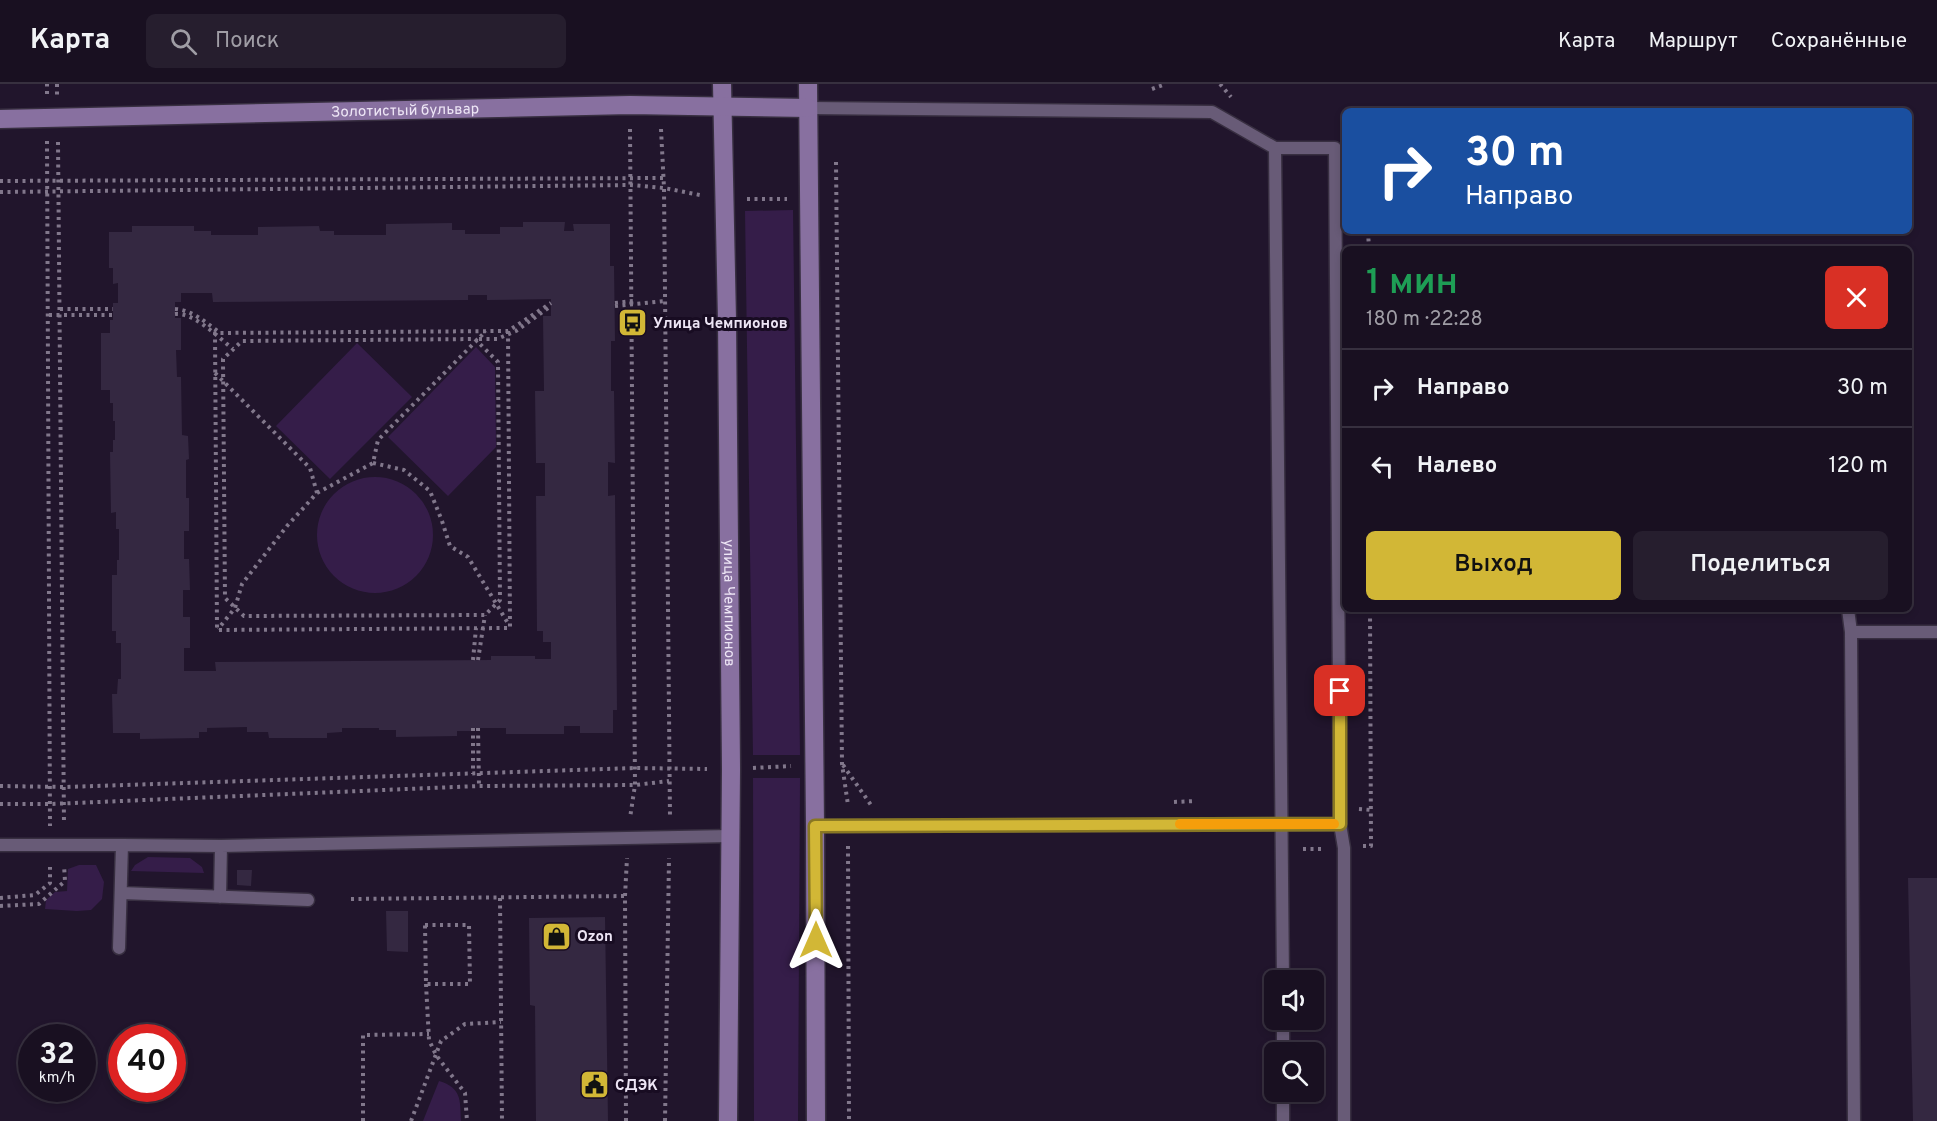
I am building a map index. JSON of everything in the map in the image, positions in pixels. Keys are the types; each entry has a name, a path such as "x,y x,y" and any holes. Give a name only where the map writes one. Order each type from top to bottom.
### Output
{"street":[{"name":"улица Чемпионов","path":"722,84 727,320 731,769 728,1121"},
{"path":"808,84 816,1121"},
{"name":"Золотистый бульвар","path":"0,119 630,105 808,108"}],"lane":[{"path":"808,108 1212,112 1275,148 1335,148 1340,824 1344,848 1344,1121"},
{"path":"1275,148 1283,970"},
{"path":"1848,612 1851,632 1854,1121"},
{"path":"1851,632 1937,632"},
{"path":"815,826 1340,824"},
{"path":"0,844 221,846 731,837"},
{"path":"119,948 122,845"},
{"path":"220,897 221,846"},
{"path":"121,893 308,900"},
{"path":"1283,1102 1283,1121"}],"path":[{"path":"626,1121 625,896 627,839 635,785 630,105"},
{"path":"660,106 664,178 670,837 665,1121"},
{"path":"0,898 35,896 50,883 48,181 52,118"},
{"path":"0,906 39,904 65,880 58,181 52,118"},
{"path":"835,154 842,764 849,813 849,1121"},
{"path":"0,181 664,178"},
{"path":"0,192 631,185"},
{"path":"615,304 665,301"},
{"path":"485,615 244,616 225,598 223,359 242,341 497,339 551,304"},
{"path":"60,309 113,309"},
{"path":"175,311 184,309 197,316 233,349"},
{"path":"49,315 113,315"},
{"path":"217,334 486,331 508,333"},
{"path":"373,463 378,440 486,331"},
{"path":"508,333 510,628"},
{"path":"217,334 215,373 217,630"},
{"path":"476,340 498,362 500,600 485,615 475,660 476,628"},
{"path":"215,373 310,468 317,493"},
{"path":"217,630 236,608 242,584 287,526 317,493 373,463 404,470 430,491 450,546 468,557 510,628"},
{"path":"1370,612 1371,846"},
{"path":"217,630 510,628"},
{"path":"473,728 479,786"},
{"path":"476,774 478,728"},
{"path":"0,786 64,787 635,768 731,769 842,764"},
{"path":"842,764 876,813"},
{"path":"0,804 50,804 479,786 635,785 669,781"},
{"path":"351,899 625,896"},
{"path":"500,898 502,1121"},
{"path":"426,984 470,984 469,925 425,925 426,984 429,1040 436,1055 465,1093 467,1121"},
{"path":"411,1121 441,1041 465,1024 501,1022"},
{"path":"363,1121 363,1035 429,1034"}],"shaded area":[{"path":"793,210 800,755 753,755 745,211"},
{"path":"357,343 412,397 330,479 276,426"},
{"path":"476,347 495,367 496,447 448,496 388,437"},
{"path":"375,477 397,481 416,494 429,513 433,535 429,557 416,576 397,589 375,593 353,589 334,576 321,557 317,535 321,513 334,494 353,481"},
{"path":"753,778 800,778 798,1121 754,1121"},
{"path":"148,857 190,858 202,867 204,873 131,871 135,865"},
{"path":"79,865 96,865 104,882 102,899 91,910 45,909 46,900 55,892 67,891 68,869"},
{"path":"439,1081 456,1091 460,1101 461,1121 423,1121"}],"building":[{"path":"523,222 565,222 564,231 574,231 573,224 610,224 610,266 614,266 615,341 611,341 611,391 614,391 615,463 608,462 608,496 615,495 617,710 613,710 613,733 580,733 580,726 564,726 564,734 506,734 506,728 472,728 472,731 457,731 457,736 396,737 396,730 379,730 379,728 342,728 342,732 327,733 327,738 269,738 268,732 247,732 247,727 207,728 207,732 199,732 199,738 140,739 140,733 113,733 112,694 117,694 118,679 121,679 121,643 116,643 116,631 112,631 112,575 117,575 119,529 116,529 116,512 111,513 110,452 113,452 113,440 115,440 113,403 110,403 110,390 101,390 101,333 110,333 113,303 118,303 118,283 113,284 113,268 109,268 109,232 132,232 132,226 194,226 194,231 211,231 211,235 258,235 258,227 319,226 320,231 334,231 334,235 386,235 386,224 452,223 452,230 465,230 465,234 500,234 500,227 523,227","holes":["181,293 212,293 213,302 468,300 468,295 487,295 487,300 551,299 551,316 543,316 544,391 535,391 536,463 545,463 545,496 536,496 537,631 543,631 543,642 551,642 551,659 535,659 535,656 491,656 491,660 215,662 216,671 184,671 184,648 190,648 190,617 183,617 183,590 190,590 189,559 184,559 184,531 189,531 189,498 186,498 186,460 189,459 188,436 182,435 181,377 177,377 176,350 181,350 181,318 175,318 175,302 181,302"]},
{"path":"237,870 252,870 251,886 237,885"},
{"path":"1908,878 1937,878 1937,1121 1913,1121"},
{"path":"386,911 408,911 408,952 387,951"},
{"path":"605,917 608,1121 536,1121 535,1006 530,1005 529,918"}],"slow traffic":[{"path":"1180,824 1334,824"}],"place":[{"name":"Улица Чемпионов","path":"632,323"},
{"name":"Ozon","path":"556,936"},
{"name":"СДЭК","path":"594,1085"}],"route":[{"path":"816,940 815,826 1340,824 1340,691"}]}
